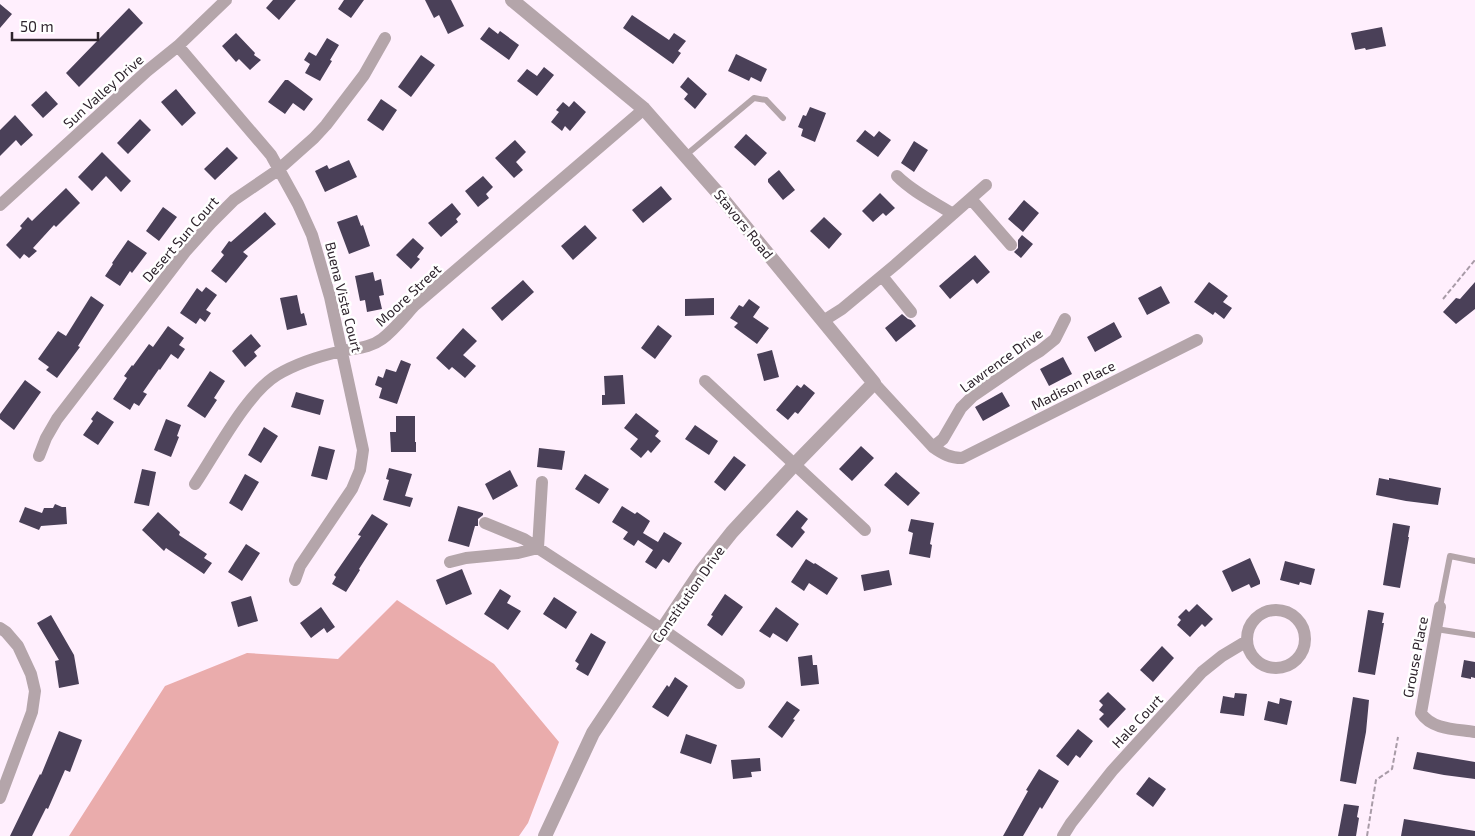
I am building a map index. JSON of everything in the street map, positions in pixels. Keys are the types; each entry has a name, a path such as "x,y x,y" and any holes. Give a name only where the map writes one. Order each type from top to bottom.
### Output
{"street":[{"name":"Sun Valley Drive","path":"0,205 133,83 178,46 226,0"},
{"name":"Stavors Road","path":"512,0 644,109 724,199 874,383 933,447 952,458 962,458"},
{"name":"Desert Sun Court","path":"39,456 46,438 57,419 185,252 234,200 278,170 314,138 343,105 364,75 385,38"},
{"name":"Buena Vista Court","path":"178,46 270,156 298,204 312,235 343,351 363,450 360,470 352,489 300,566 295,580"},
{"name":"Moore Street","path":"195,484 252,399 267,382 302,362 361,348 381,340 414,306 644,109"},
{"path":"897,176 914,191 954,214"},
{"path":"823,320 842,309 882,276 986,185"},
{"path":"971,198 1011,245"},
{"path":"882,276 911,312"},
{"name":"Lawrence Drive","path":"933,447 943,439 961,408 973,396 1055,339 1065,318"},
{"name":"Madison Place","path":"962,458 1197,340"},
{"path":"705,381 865,530"},
{"name":"Constitution Drive","path":"545,836 593,733 702,570 732,532 794,464 874,383"},
{"path":"538,548 542,482"},
{"path":"485,522 515,534 538,548 662,629 739,683"},
{"path":"450,562 466,558 518,553 538,548"},
{"name":"Grouse Place","path":"1440,608 1421,713 1427,721 1437,726 1475,732"},
{"path":"1266,612 1287,612 1298,621 1304,634 1303,648 1295,660 1283,667 1276,668 1256,660 1251,654 1247,641 1250,627 1254,620 1266,612"},
{"path":"0,628 18,646 35,691 32,712 1,794"},
{"name":"Hale Court","path":"1063,836 1112,771 1202,672 1222,656 1247,641"}],"lane":[{"path":"686,155 754,98 766,100 784,118"},
{"path":"1440,608 1450,556 1475,561"},
{"path":"1436,628 1475,636"}],"path":[{"path":"1444,299 1475,260"},
{"path":"1368,836 1376,780 1392,769 1398,737"}],"shaded area":[{"path":"397,600 494,664 559,742 528,823 519,836 69,836 165,686 247,653 338,659"}],"building":[{"path":"273,0 296,0 279,20 266,8"},
{"path":"344,0 364,0 351,18 338,9"},
{"path":"425,0 451,0 464,26 448,34 439,15 434,18"},
{"path":"0,4 12,14 0,28"},
{"path":"129,8 143,23 79,87 66,73"},
{"path":"632,15 669,40 674,33 686,41 678,51 681,53 673,64 623,28"},
{"path":"489,27 498,34 500,31 519,45 509,60 480,39"},
{"path":"1382,27 1386,46 1355,50 1351,33"},
{"path":"236,33 255,53 254,55 261,60 250,70 239,59 236,62 222,46"},
{"path":"327,38 339,45 320,81 305,73 310,64 304,60 309,52 316,56"},
{"path":"736,54 767,69 761,82 751,77 749,81 728,71"},
{"path":"421,55 435,65 411,97 398,87"},
{"path":"544,67 554,75 537,96 517,81 527,69 537,76"},
{"path":"688,77 707,94 695,109 684,99 688,94 680,87"},
{"path":"285,80 288,80 313,99 304,111 293,103 285,114 268,102"},
{"path":"176,89 196,113 182,126 161,102"},
{"path":"46,91 58,104 43,118 31,105"},
{"path":"381,99 397,110 383,131 367,120"},
{"path":"574,101 586,112 570,131 565,126 562,131 551,122 559,112 556,110 563,102 569,107"},
{"path":"810,107 826,113 815,142 801,136 803,129 798,127 803,115 806,116"},
{"path":"15,115 33,135 21,146 16,140 0,156 0,130"},
{"path":"140,119 151,130 128,154 117,143"},
{"path":"865,130 874,137 879,131 891,140 878,157 856,141"},
{"path":"746,134 767,153 755,166 734,147"},
{"path":"515,140 526,152 516,162 523,170 514,178 495,158"},
{"path":"914,141 928,150 914,172 901,163"},
{"path":"227,147 238,158 215,180 204,169"},
{"path":"102,152 131,181 121,192 106,176 92,191 78,177"},
{"path":"349,160 357,177 325,192 315,171 327,165 329,169"},
{"path":"779,170 795,190 783,200 768,182 768,179"},
{"path":"483,176 493,187 486,194 489,198 478,207 465,191"},
{"path":"661,186 672,199 643,223 632,210"},
{"path":"66,188 80,203 56,227 54,225 33,248 37,251 29,258 24,254 20,259 6,245 22,228 20,226 28,217 32,221"},
{"path":"880,193 895,208 886,216 883,213 873,222 862,211"},
{"path":"1024,200 1039,213 1023,232 1008,219"},
{"path":"452,203 461,214 456,219 458,222 441,237 428,223"},
{"path":"163,207 177,217 159,241 146,231"},
{"path":"265,212 276,224 243,252 248,256 226,283 211,271 224,255 221,252 229,241 231,242"},
{"path":"357,215 361,226 363,225 370,246 349,254 337,222"},
{"path":"824,217 842,234 829,249 810,231"},
{"path":"585,225 597,238 573,260 561,246"},
{"path":"1022,235 1033,244 1021,258 1014,252 1018,248 1018,240"},
{"path":"413,238 424,248 417,257 420,259 411,269 396,255"},
{"path":"128,240 147,253 132,273 130,271 120,286 105,276"},
{"path":"975,255 990,272 977,284 973,279 950,299 939,286"},
{"path":"373,272 375,281 381,279 384,295 379,296 382,309 367,312 365,300 360,301 355,276"},
{"path":"523,280 534,292 502,321 491,308"},
{"path":"1209,282 1228,296 1223,302 1232,308 1224,319 1215,312 1213,315 1194,302"},
{"path":"1475,282 1475,309 1456,324 1443,312 1456,298 1460,299"},
{"path":"1161,286 1170,303 1147,315 1138,298"},
{"path":"206,287 217,295 206,310 211,313 205,322 200,318 196,324 180,313 197,288 202,292"},
{"path":"297,295 301,314 304,313 307,325 287,330 280,298"},
{"path":"91,296 104,305 78,346 80,347 57,378 46,370 49,367 38,359 58,331 66,336"},
{"path":"714,298 714,315 685,316 685,299"},
{"path":"749,299 760,307 753,317 769,328 757,344 734,327 738,323 730,318 739,305 743,307"},
{"path":"902,314 916,326 896,342 885,328"},
{"path":"1114,322 1122,337 1095,352 1087,337"},
{"path":"658,325 672,336 655,359 641,348"},
{"path":"168,326 184,338 179,345 185,349 178,359 171,354 143,392 147,394 139,406 134,403 130,410 113,399 127,378 124,376 132,365 149,344 153,347"},
{"path":"463,328 477,341 463,355 476,366 465,378 452,367 449,370 436,358"},
{"path":"251,334 261,346 254,352 257,356 245,367 232,351"},
{"path":"772,350 779,377 764,381 757,354"},
{"path":"1063,357 1072,374 1049,386 1040,369"},
{"path":"401,360 411,364 397,404 379,398 382,388 375,385 378,376 383,378 386,369 396,372"},
{"path":"210,371 225,381 214,398 217,400 205,418 187,406"},
{"path":"623,375 625,404 602,405 602,395 605,395 604,376"},
{"path":"25,380 41,392 14,430 0,419 0,414"},
{"path":"804,384 815,393 798,414 795,412 788,420 776,410 797,385 801,388"},
{"path":"296,392 324,400 320,415 291,407"},
{"path":"1002,392 1010,406 983,421 975,407"},
{"path":"97,411 114,422 98,445 83,435 93,421 91,419"},
{"path":"636,413 659,431 655,436 661,441 651,453 648,450 641,458 630,449 638,439 624,428"},
{"path":"396,416 415,416 416,452 391,452 390,432 396,432"},
{"path":"166,419 181,425 177,436 179,437 171,457 154,450"},
{"path":"695,425 718,441 709,455 685,439"},
{"path":"264,427 278,436 261,463 248,455"},
{"path":"319,446 335,450 327,480 311,476"},
{"path":"861,446 874,458 852,481 839,469"},
{"path":"539,448 565,451 562,470 537,467"},
{"path":"734,456 746,465 725,491 714,482"},
{"path":"389,468 412,474 405,496 413,498 410,507 383,500 389,480 386,479"},
{"path":"142,469 156,472 149,506 134,503"},
{"path":"510,470 518,486 493,500 485,484"},
{"path":"896,472 920,493 908,506 884,485"},
{"path":"245,474 259,482 242,511 229,503"},
{"path":"585,474 609,489 599,504 575,489"},
{"path":"1379,478 1389,480 1389,478 1441,488 1438,505 1376,495"},
{"path":"55,504 66,507 67,524 41,526 39,530 19,522 25,507 42,513 44,508 53,508"},
{"path":"458,506 483,513 478,519 478,526 475,526 469,547 448,541"},
{"path":"622,506 635,514 637,512 650,521 643,533 658,542 664,532 682,543 669,563 663,559 656,569 645,562 653,550 638,540 634,546 623,539 628,532 612,522"},
{"path":"797,510 808,519 801,528 805,532 792,548 776,535"},
{"path":"158,512 180,532 179,535 207,554 204,558 212,563 204,574 166,548 164,551 142,530"},
{"path":"372,514 388,524 346,592 332,584 336,577 334,575 361,536 358,535"},
{"path":"911,519 934,523 930,544 932,545 930,558 909,554 913,533 908,531"},
{"path":"1393,523 1410,526 1400,588 1383,585"},
{"path":"246,544 260,553 242,581 228,572"},
{"path":"1250,558 1260,584 1251,588 1249,584 1232,592 1222,571"},
{"path":"806,559 838,578 827,595 809,583 804,591 791,582"},
{"path":"1285,561 1315,569 1311,585 1300,582 1299,585 1280,580"},
{"path":"462,569 472,594 446,605 436,580"},
{"path":"889,570 892,585 864,591 861,575"},
{"path":"500,589 511,596 507,603 521,611 508,630 484,614"},
{"path":"725,594 743,607 722,636 707,625 713,616 711,615"},
{"path":"251,596 258,621 238,627 231,602"},
{"path":"554,597 577,612 566,629 543,614"},
{"path":"1197,604 1213,619 1205,627 1202,624 1190,637 1177,625 1181,620 1178,617 1186,609 1189,612"},
{"path":"321,607 335,627 327,633 324,628 311,638 300,623"},
{"path":"776,607 799,624 787,642 773,633 770,638 759,631"},
{"path":"1368,610 1384,613 1375,675 1358,672"},
{"path":"51,615 74,655 79,684 59,688 55,661 59,660 37,623"},
{"path":"591,633 606,642 588,676 576,669 579,664 575,661"},
{"path":"1162,646 1174,658 1153,682 1140,670"},
{"path":"812,655 813,665 817,665 819,684 801,686 798,657"},
{"path":"1464,660 1475,662 1475,678 1461,677"},
{"path":"675,677 688,686 668,717 652,707"},
{"path":"1108,692 1126,709 1108,728 1099,719 1104,714 1099,710 1103,705 1099,701"},
{"path":"1235,693 1247,694 1244,716 1220,713 1223,696 1234,698"},
{"path":"1353,697 1369,700 1366,732 1356,784 1340,781"},
{"path":"1280,698 1292,701 1287,725 1264,720 1268,701 1279,704"},
{"path":"787,701 800,710 782,738 768,727"},
{"path":"1078,729 1093,741 1080,758 1076,755 1068,766 1056,756"},
{"path":"59,731 82,740 70,772 65,770 48,809 46,808 32,836 10,836 41,775"},
{"path":"686,734 717,745 711,764 680,753"},
{"path":"1417,752 1475,762 1475,779 1413,769"},
{"path":"760,758 761,771 751,772 752,777 733,779 731,760"},
{"path":"1039,769 1059,781 1042,809 1040,807 1023,836 1003,836 1028,791 1026,790"},
{"path":"1149,777 1166,789 1153,807 1136,794"},
{"path":"1344,804 1359,806 1356,836 1338,836"},
{"path":"1404,819 1475,831 1475,836 1401,836"}]}
